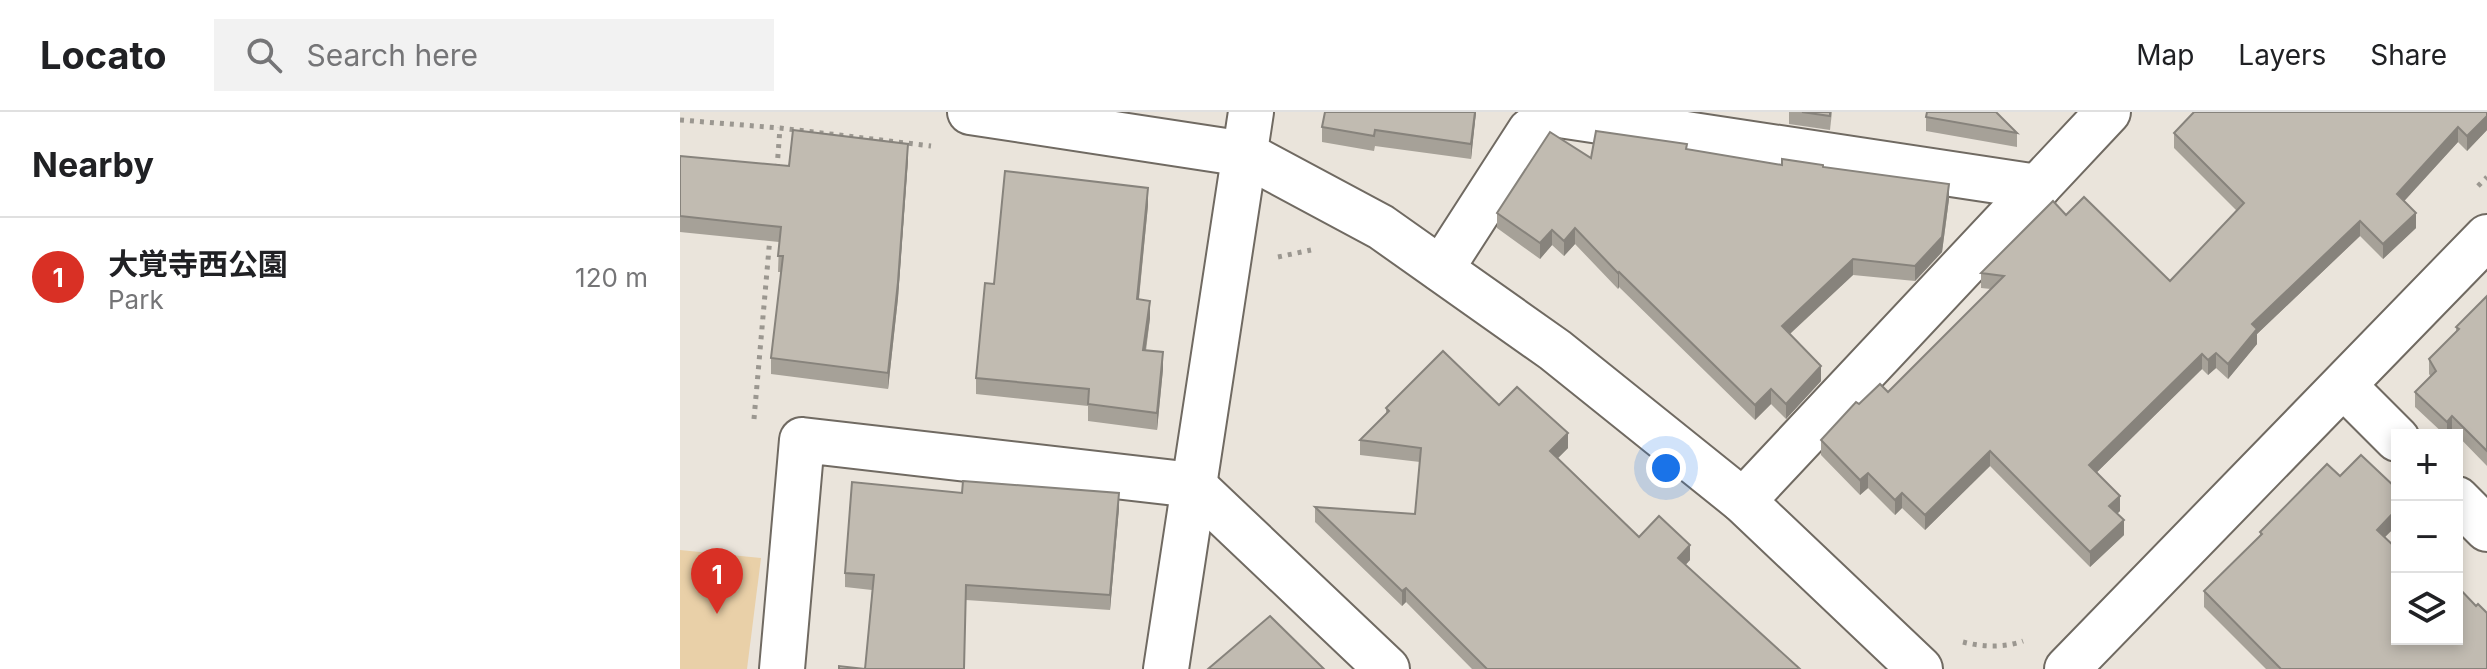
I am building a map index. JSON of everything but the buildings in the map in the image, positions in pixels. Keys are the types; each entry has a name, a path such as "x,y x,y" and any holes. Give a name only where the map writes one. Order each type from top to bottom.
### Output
{"street":[{"path":"970,112 1245,154 1381,227 1555,350 1743,501 1920,669"},
{"path":"1166,669 1251,112"},
{"path":"1743,501 2108,112"},
{"path":"1441,269 1530,131 1553,113 2038,187"},
{"path":"2067,669 2487,237"},
{"path":"2344,386 2391,433"},
{"path":"782,669 802,440 1193,485 1387,669"},
{"path":"2459,501 2487,529"}],"path":[{"path":"776,174 780,128"},
{"path":"2476,188 2487,177"},
{"path":"771,234 753,438 803,442"},
{"path":"1960,641 1978,646 2013,645 2028,640"}],"shaded area":[{"path":"680,550 761,558 747,669 680,669"}],"place":[{"name":"大覚寺西公園","path":"717,614"}]}
